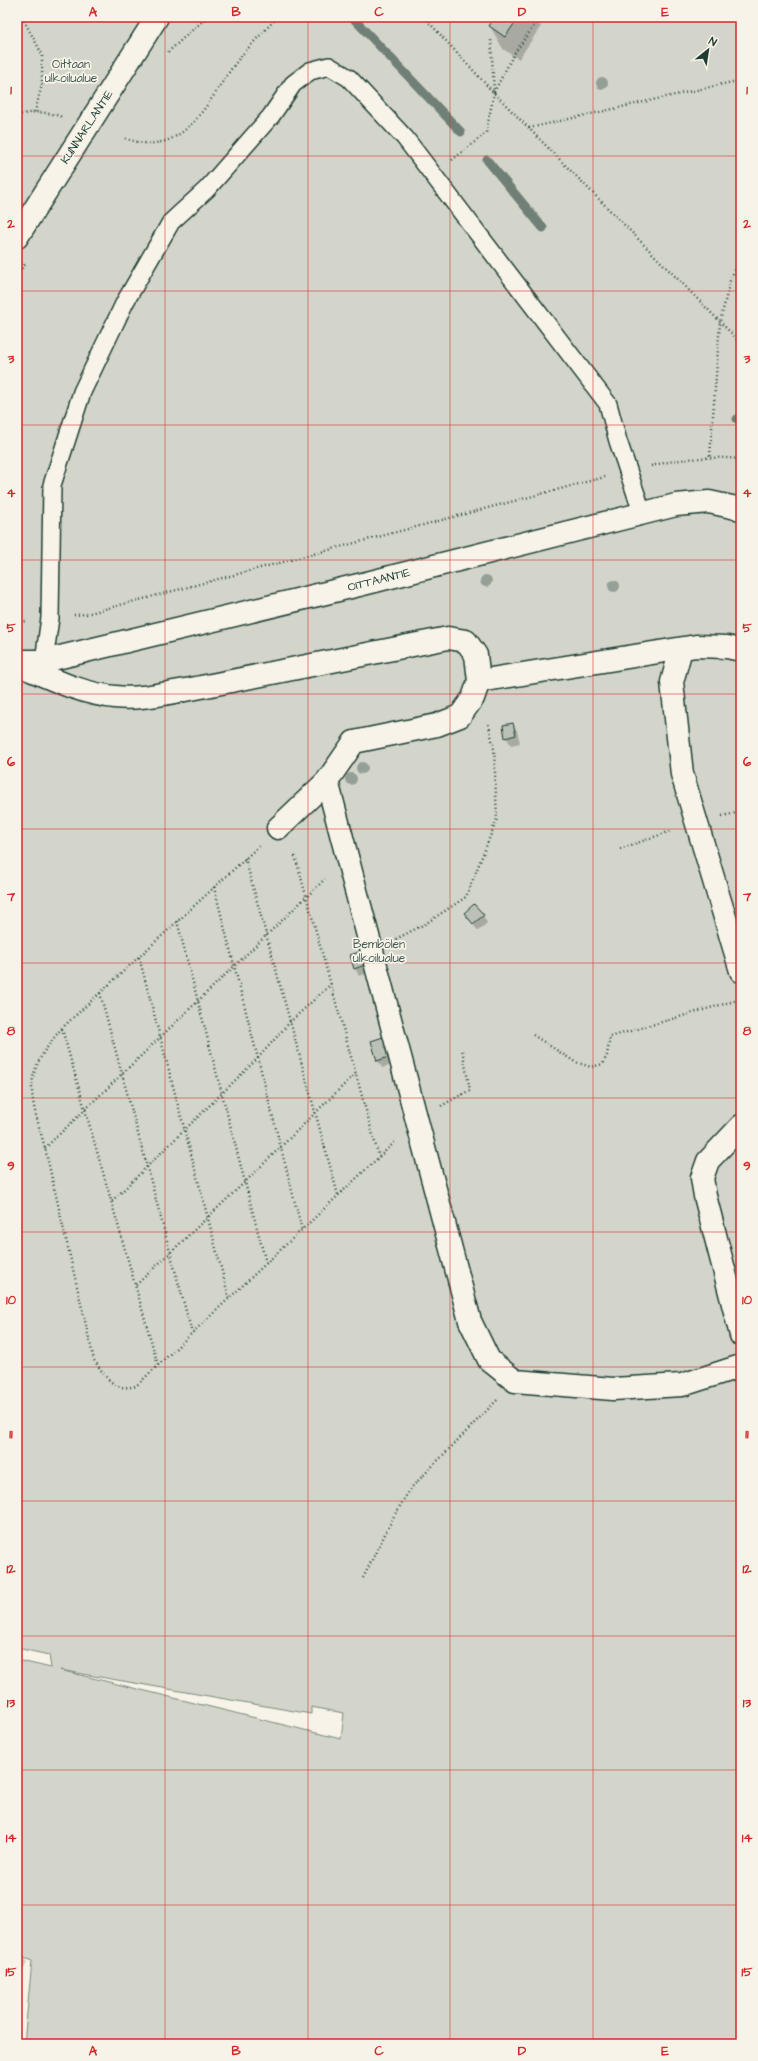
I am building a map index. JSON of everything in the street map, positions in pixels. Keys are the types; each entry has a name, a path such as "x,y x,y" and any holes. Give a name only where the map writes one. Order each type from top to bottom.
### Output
{"street":[{"name":"KUNNARLANTIE","path":"17,237 157,17"},
{"name":"OITTAANTIE","path":"17,662 44,661 363,584 676,504 709,502 741,509"},
{"path":"17,662 70,686 115,698 146,696 191,689 448,638 466,641 476,655 479,681 473,698 460,716 437,725 354,742 327,781 278,828"},
{"path":"479,681 696,646 727,647 741,650"},
{"path":"681,649 672,682 682,774 741,971"},
{"path":"327,781 470,1321 489,1360 515,1381 613,1389 682,1385 741,1366"},
{"path":"741,1126 708,1161 702,1178 705,1196 741,1335"}],"lane":[{"path":"44,661 50,618 52,485 82,392 125,302 171,222 207,189 271,116 293,84 310,71 329,66 348,78 376,106 404,138 608,404 618,441 642,512"}],"path":[{"path":"22,17 42,54 42,84 35,112"},
{"path":"124,138 139,144 153,143 173,138 188,129 201,116 238,60 278,17"},
{"path":"424,17 494,93 741,343"},
{"path":"494,93 514,54 540,17"},
{"path":"433,175 486,133 494,93 491,38"},
{"path":"529,128 741,80"},
{"path":"17,116 35,112 48,112 65,118"},
{"path":"710,456 720,322 730,281 741,255"},
{"path":"17,624 30,619 86,614 672,460 710,456 741,459"},
{"path":"372,950 425,924 466,897 497,819 494,750 479,681"},
{"path":"278,828 62,1028 43,1052 36,1064 31,1079 35,1113 45,1148 94,1360 104,1375 117,1387 127,1388 136,1386 418,1120 470,1090 462,1049"},
{"path":"295,856 379,1157"},
{"path":"245,858 338,1195"},
{"path":"45,1148 236,966 306,895 348,859"},
{"path":"214,887 236,966 302,1230"},
{"path":"177,921 266,1263"},
{"path":"139,957 229,1298"},
{"path":"112,1201 146,1165 258,1058 290,1022 331,984"},
{"path":"100,994 192,1333"},
{"path":"533,1035 575,1062 591,1067 602,1064 607,1055 610,1037 741,999"},
{"path":"62,1028 158,1365"},
{"path":"136,1285 245,1182 315,1111 356,1073"},
{"path":"362,1578 394,1516 411,1488 515,1381"}],"green space":[{"name":"Bembölen ulkoilualue","path":"17,17 741,17 741,2044 24,2044 32,1961 17,1955 17,1660 51,1668 49,1655 17,1648","holes":["60,1670 311,1714 311,1707 344,1713 341,1739"]}],"building":[{"path":"495,17 519,17 505,37 489,26"},
{"path":"513,723 516,735 505,738 503,725"},
{"path":"474,904 484,915 473,924 464,913"},
{"path":"362,951 365,965 354,969 350,955"},
{"path":"386,1036 391,1056 377,1061 371,1041"},
{"path":"17,1951 23,1954 17,1966"}],"waterway":[{"path":"352,17 461,132"},
{"path":"487,160 543,228"},
{"path":"737,419 741,420"}],"park label":[{"name":"Oittaan ulkoilualue","path":"71,71"}]}
